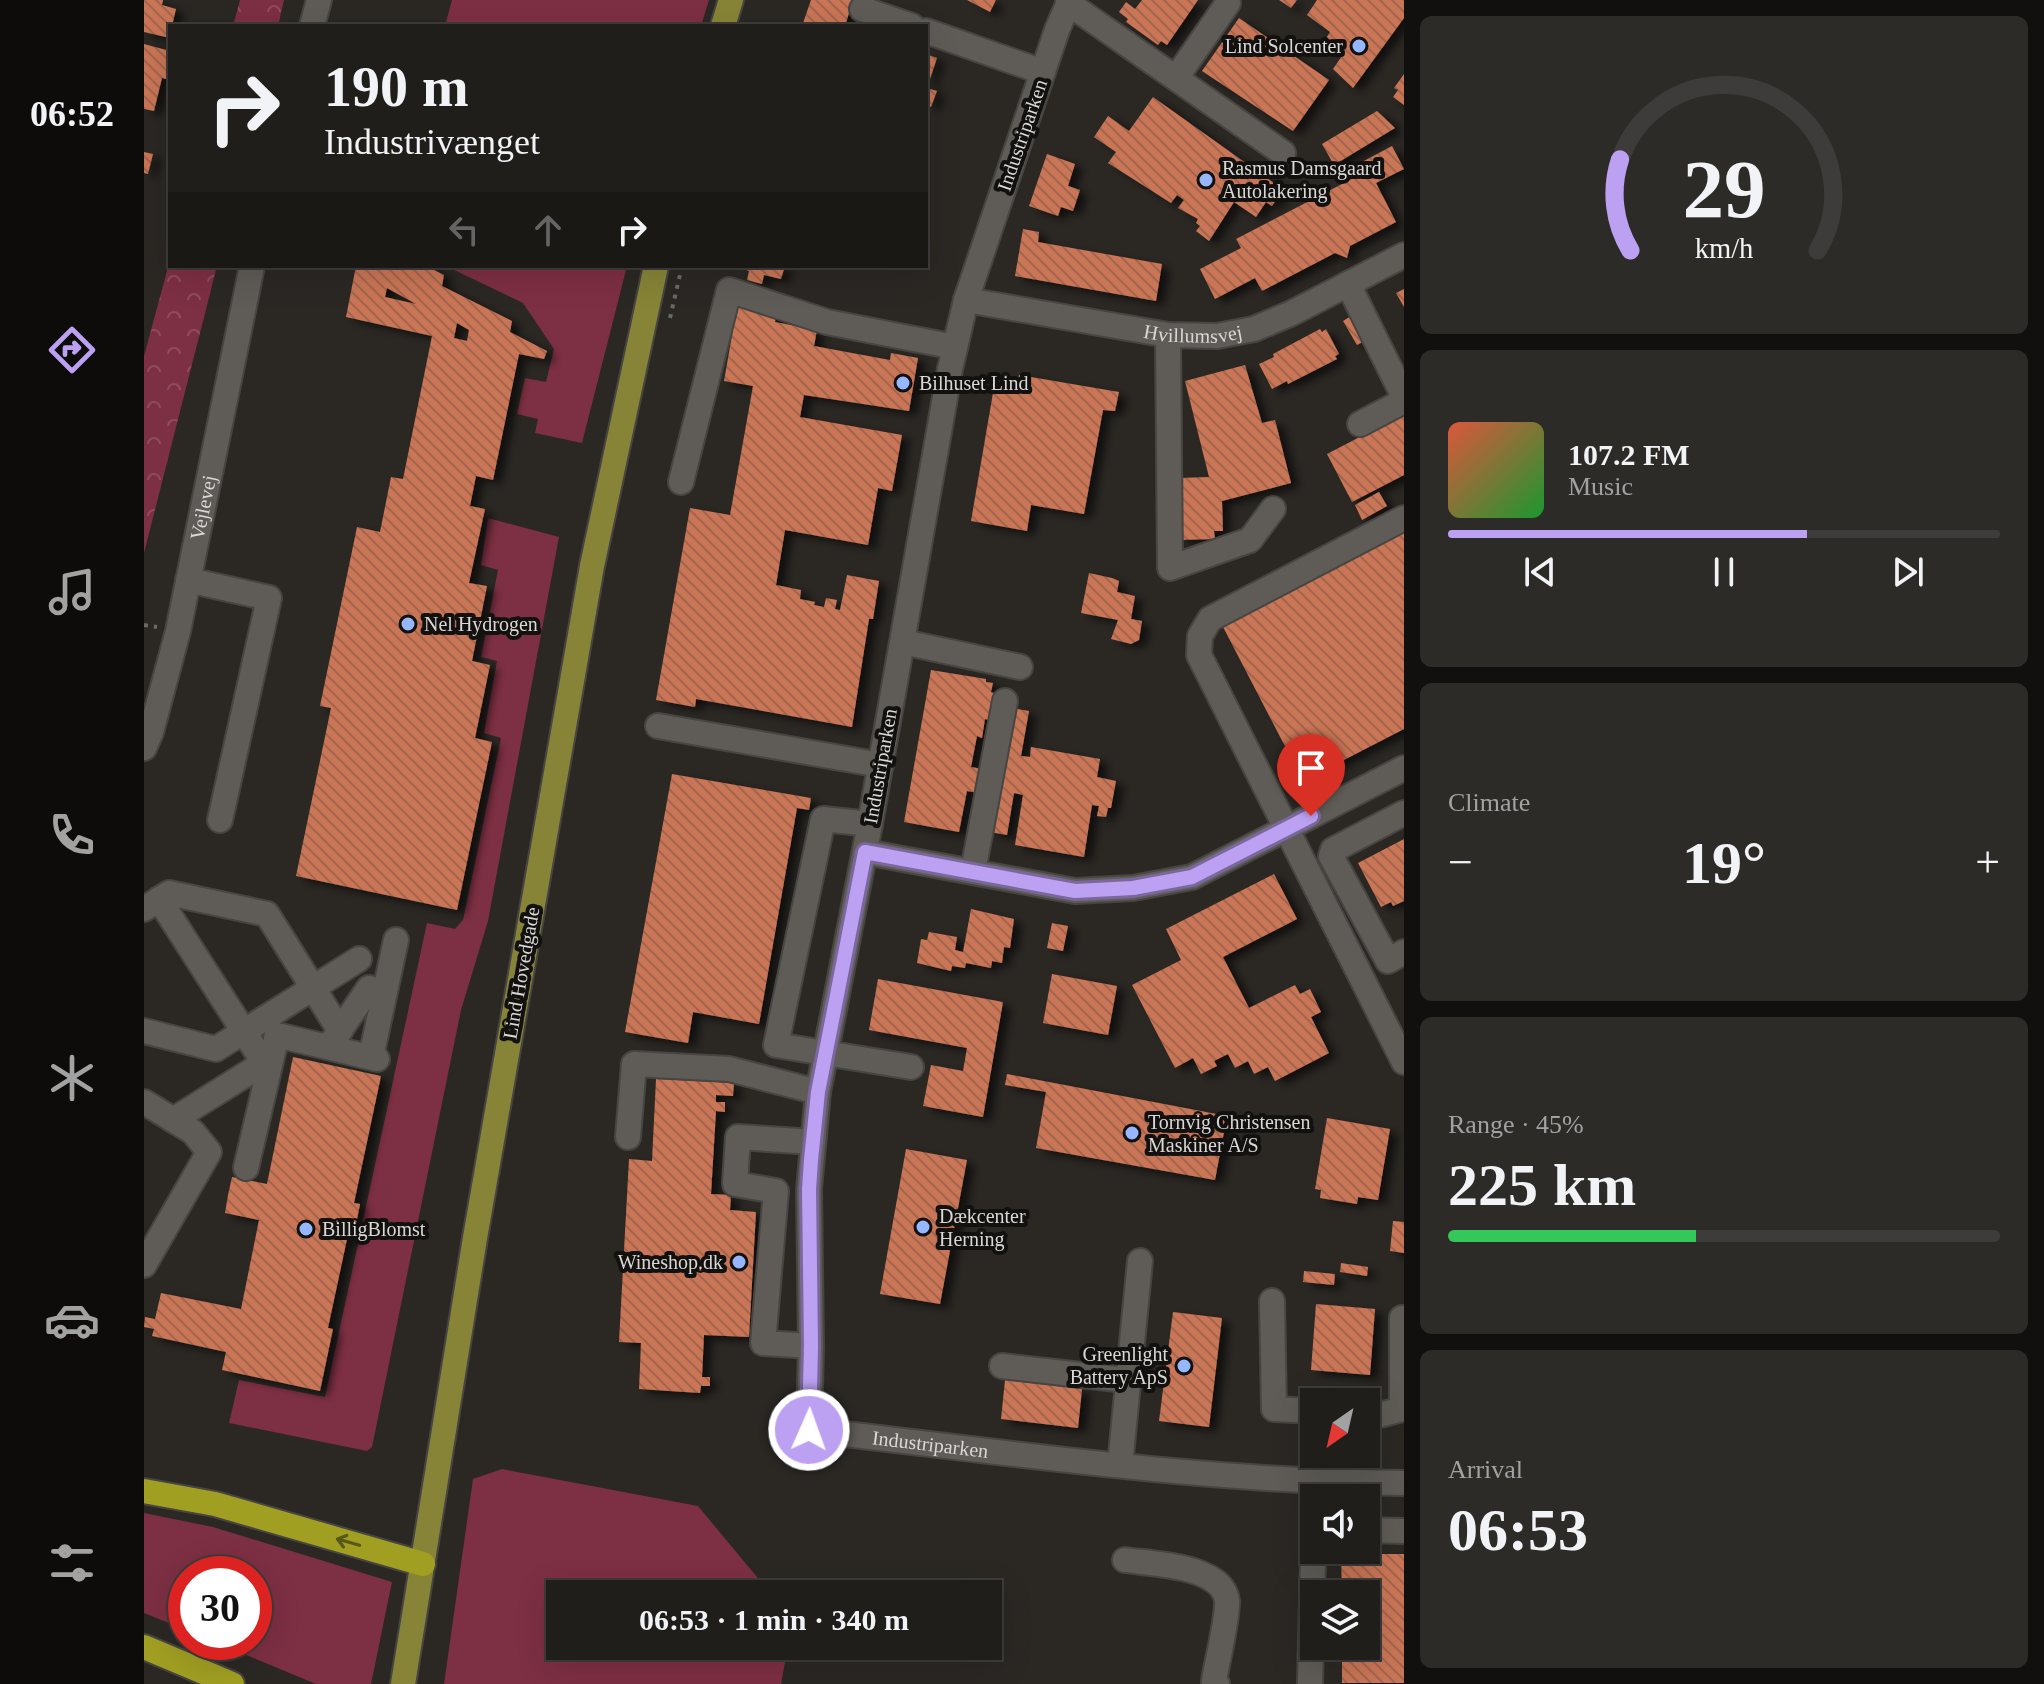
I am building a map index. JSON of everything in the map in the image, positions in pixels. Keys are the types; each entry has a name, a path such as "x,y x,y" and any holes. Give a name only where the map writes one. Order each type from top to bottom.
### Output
{"highway":[{"path":"144,1491 215,1504 423,1564"},
{"path":"144,1647 232,1684"}],"main road":[{"path":"724,24 731,0"},
{"name":"Lind Hovedgade","path":"403,1684 478,1222 592,566 656,268"}],"street":[{"path":"313,24 319,0"},
{"path":"1069,2 1283,153"},
{"name":"Industriparken","path":"1069,2 966,300 955,347 881,765 818,1092 809,1189 809,1430 1300,1488"},
{"path":"1176,78 1228,3"},
{"path":"862,9 906,24"},
{"path":"928,32 1043,72"},
{"name":"Hvillumsvej","path":"966,300 1168,335 1217,336 1254,329 1292,313 1404,255"},
{"name":"Vejlevej","path":"144,748 174,645 252,268"},
{"path":"1348,284 1404,399 1360,424"},
{"path":"681,482 729,290 827,322 955,347"},
{"path":"1168,335 1170,568 1250,540 1273,509"},
{"path":"1401,1048 1199,655 1200,636 1210,619 1404,518"},
{"path":"188,580 269,598 220,820"},
{"path":"903,642 1020,667"},
{"path":"973,871 1005,701"},
{"path":"658,726 881,765"},
{"path":"865,852 1075,891 1133,888 1192,877 1404,768"},
{"path":"1404,813 1333,850 1331,856 1388,961 1404,952"},
{"path":"870,824 823,819 776,1045 911,1067"},
{"path":"267,1064 152,904 169,893 267,914 313,988 334,1039"},
{"path":"1330,912 1355,899"},
{"path":"246,1168 267,1064 277,1035 334,1039 374,1058 396,940"},
{"path":"144,1031 216,1049 359,959"},
{"path":"334,1039 369,988"},
{"path":"173,1120 267,1064"},
{"path":"628,1137 634,1064 729,1069 818,1092"},
{"path":"144,1102 193,1132 209,1152 144,1265"},
{"path":"811,1346 763,1343 776,1191 735,1184 738,1137 813,1142"},
{"path":"1120,1465 1140,1261"},
{"path":"1272,1301 1274,1409 1300,1410"},
{"path":"1380,1415 1402,1409 1404,1318"},
{"path":"1002,1366 1126,1380"},
{"name":"Industriparken","path":"1380,1485 1404,1483"},
{"path":"1380,1530 1404,1531"},
{"path":"1125,1560 1195,1570 1217,1582 1227,1599 1214,1681 1217,1684"},
{"path":"1310,1684 1313,1564"}],"green space":[{"path":"240,0 284,0 278,24 234,24"},
{"path":"452,0 709,0 702,24 446,24"},
{"path":"168,267 216,268 144,553 144,356"},
{"path":"450,268 626,268 582,443 535,433 538,419 517,414 525,378 546,382 554,349 523,303"},
{"path":"488,518 559,537 488,921 461,1010 372,1447 367,1451 229,1423 239,1380 325,1397 427,923 455,929 463,920 501,738 484,733 497,661 481,657 498,570 481,565"},
{"path":"502,1469 698,1506 759,1580 546,1580 546,1660 785,1660 781,1684 444,1684 473,1479"},
{"path":"144,1513 213,1527 392,1582 371,1684 316,1684 258,1660 272,1660 272,1556 168,1556 168,1623 144,1613"}],"building":[{"path":"144,0 163,0 162,5 176,9 172,24 168,24 168,38 144,32"},
{"path":"811,0 853,0 846,24 803,24"},
{"path":"967,0 996,0 990,12"},
{"path":"1142,0 1198,0 1167,45 1161,41 1158,45 1126,22 1128,19 1119,12 1126,2 1135,9"},
{"path":"1279,0 1297,0 1291,8"},
{"name":"Lind Solcenter","path":"1317,0 1404,0 1404,18 1353,88 1333,69 1344,53 1325,40 1330,32 1307,15"},
{"path":"1239,18 1329,80 1293,131 1202,71"},
{"path":"144,44 168,50 168,80 162,78 154,111 144,109"},
{"path":"928,55 937,58 928,85"},
{"path":"1404,74 1404,105 1393,97 1398,90 1394,88"},
{"path":"928,88 937,91 931,107 928,106"},
{"path":"1153,97 1278,186 1282,191 1272,206 1266,202 1256,217 1234,202 1209,241 1196,231 1200,226 1196,223 1198,219 1178,208 1184,200 1177,195 1171,203 1108,163 1116,152 1094,137 1108,116 1129,131"},
{"path":"1377,111 1395,128 1334,165 1322,144"},
{"path":"1392,146 1404,169 1376,183 1396,222 1350,246 1347,258 1335,253 1262,291 1255,278 1215,299 1200,269 1241,248 1236,239 1369,170 1364,161"},
{"path":"144,152 153,154 148,174 144,173"},
{"path":"1047,154 1075,164 1068,186 1080,190 1073,211 1061,207 1058,216 1029,206"},
{"path":"1023,229 1039,232 1038,242 1162,264 1156,301 1015,276"},
{"name":"Nel Hydrogen","path":"356,268 430,268 444,275 442,286 512,321 510,332 547,351 544,359 519,354 493,480 476,476 470,506 485,509 469,583 487,586 472,661 490,665 475,738 492,742 457,910 296,876 331,708 320,706 357,527 380,532 391,477 403,479 432,336 346,317","holes":["387,288 416,304 385,297","457,323 469,330 467,341 454,338"]},
{"path":"741,268 784,268 781,279 764,275 762,284 747,280 749,271"},
{"path":"1404,289 1404,307 1396,293"},
{"path":"738,301 778,308 775,322 817,330 814,346 890,360 891,353 918,358 909,411 804,395 800,417 902,435 892,491 878,488 868,545 785,530 776,585 801,590 800,599 824,607 826,598 837,600 835,609 840,610 847,575 879,581 873,619 869,619 852,727 696,699 695,707 656,700 690,508 730,515 753,386 724,381"},
{"path":"1354,314 1368,339 1357,345 1343,321"},
{"path":"1320,329 1322,332 1326,329 1339,354 1335,356 1337,359 1272,389 1259,364"},
{"path":"1245,365 1262,423 1275,420 1291,483 1222,501 1223,531 1214,531 1215,539 1179,540 1179,478 1209,477 1185,381"},
{"path":"1019,375 1119,392 1115,411 1103,410 1084,514 1031,505 1027,531 971,521 994,387 1016,391"},
{"path":"1404,414 1404,475 1352,502 1327,454"},
{"path":"1379,492 1387,506 1362,520 1355,505"},
{"path":"1404,529 1404,729 1303,781 1221,623"},
{"path":"1089,573 1119,581 1117,592 1135,596 1131,619 1142,621 1139,640 1131,644 1111,639 1118,620 1081,613"},
{"path":"931,670 986,679 986,682 993,683 989,720 985,719 982,738 977,736 971,767 988,770 984,794 967,791 959,832 904,822"},
{"path":"1012,708 1029,711 1021,756 1030,757 1031,747 1100,759 1097,777 1116,781 1111,808 1108,808 1106,817 1097,816 1099,806 1092,805 1084,857 1015,845 1023,795 1014,793 1007,835 990,832"},
{"path":"672,774 811,798 809,810 797,808 759,1024 693,1012 688,1043 625,1032"},
{"path":"1404,839 1404,901 1381,907 1358,863"},
{"path":"1274,874 1297,919 1223,957 1249,1008 1295,985 1300,994 1310,989 1321,1012 1311,1017 1329,1053 1275,1081 1268,1067 1254,1074 1248,1061 1235,1068 1228,1054 1214,1061 1217,1066 1201,1074 1193,1058 1175,1068 1132,985 1181,960 1166,929"},
{"path":"971,909 1014,919 1010,948 1004,947 1002,963 992,961 991,968 966,963 965,968 952,966 951,971 917,963 921,939 927,940 929,932 957,937 955,950 963,952"},
{"path":"1052,923 1068,926 1063,951 1047,948"},
{"path":"1052,974 1117,986 1108,1035 1043,1023"},
{"path":"878,979 1003,1002 983,1117 923,1106 931,1065 963,1071 967,1048 869,1030"},
{"name":"BilligBlomst","path":"293,1057 381,1076 354,1203 360,1204 353,1240 347,1239 328,1328 333,1329 320,1391 222,1370 226,1352 152,1336 154,1329 144,1327 145,1317 155,1319 161,1293 241,1309 259,1220 225,1213 228,1195 232,1177 267,1184"},
{"path":"1007,1074 1227,1116 1215,1180 1036,1148 1046,1092 1005,1085"},
{"path":"656,1079 734,1083 733,1096 716,1095 716,1102 725,1102 725,1112 716,1111 711,1194 731,1195 730,1210 756,1212 749,1337 704,1335 702,1377 710,1377 710,1386 701,1386 700,1393 639,1389 641,1343 619,1342 629,1159 652,1161"},
{"path":"1327,1118 1390,1129 1378,1200 1358,1197 1357,1204 1320,1198 1321,1190 1315,1189"},
{"name":"Dækcenter Herning","path":"906,1149 967,1160 940,1304 880,1294"},
{"path":"1393,1221 1404,1222 1404,1253 1390,1251"},
{"path":"1341,1263 1368,1267 1367,1276 1340,1272"},
{"path":"1304,1271 1335,1274 1334,1285 1303,1282"},
{"path":"1316,1304 1375,1309 1370,1375 1311,1370"},
{"path":"1173,1312 1222,1318 1209,1427 1159,1421"},
{"path":"1005,1380 1082,1389 1078,1428 1001,1419"},
{"path":"1380,1554 1404,1554 1404,1683 1342,1683 1342,1660 1380,1660 1380,1580 1342,1580 1341,1564 1380,1564"}],"place":[{"name":"Lind Solcenter","path":"1359,46"},
{"name":"Rasmus Damsgaard Autolakering","path":"1206,180"},
{"name":"Bilhuset Lind","path":"903,383"},
{"name":"Nel Hydrogen","path":"408,624"},
{"name":"Tornvig Christensen Maskiner A/S","path":"1132,1133"},
{"name":"Dækcenter Herning","path":"923,1227"},
{"name":"BilligBlomst","path":"306,1229"},
{"name":"Wineshop.dk","path":"739,1262"},
{"name":"Greenlight Battery ApS","path":"1184,1366"}],"route":[{"path":"809,1430 811,1160 818,1092 865,852 1075,891 1133,888 1192,877 1311,816"}]}
